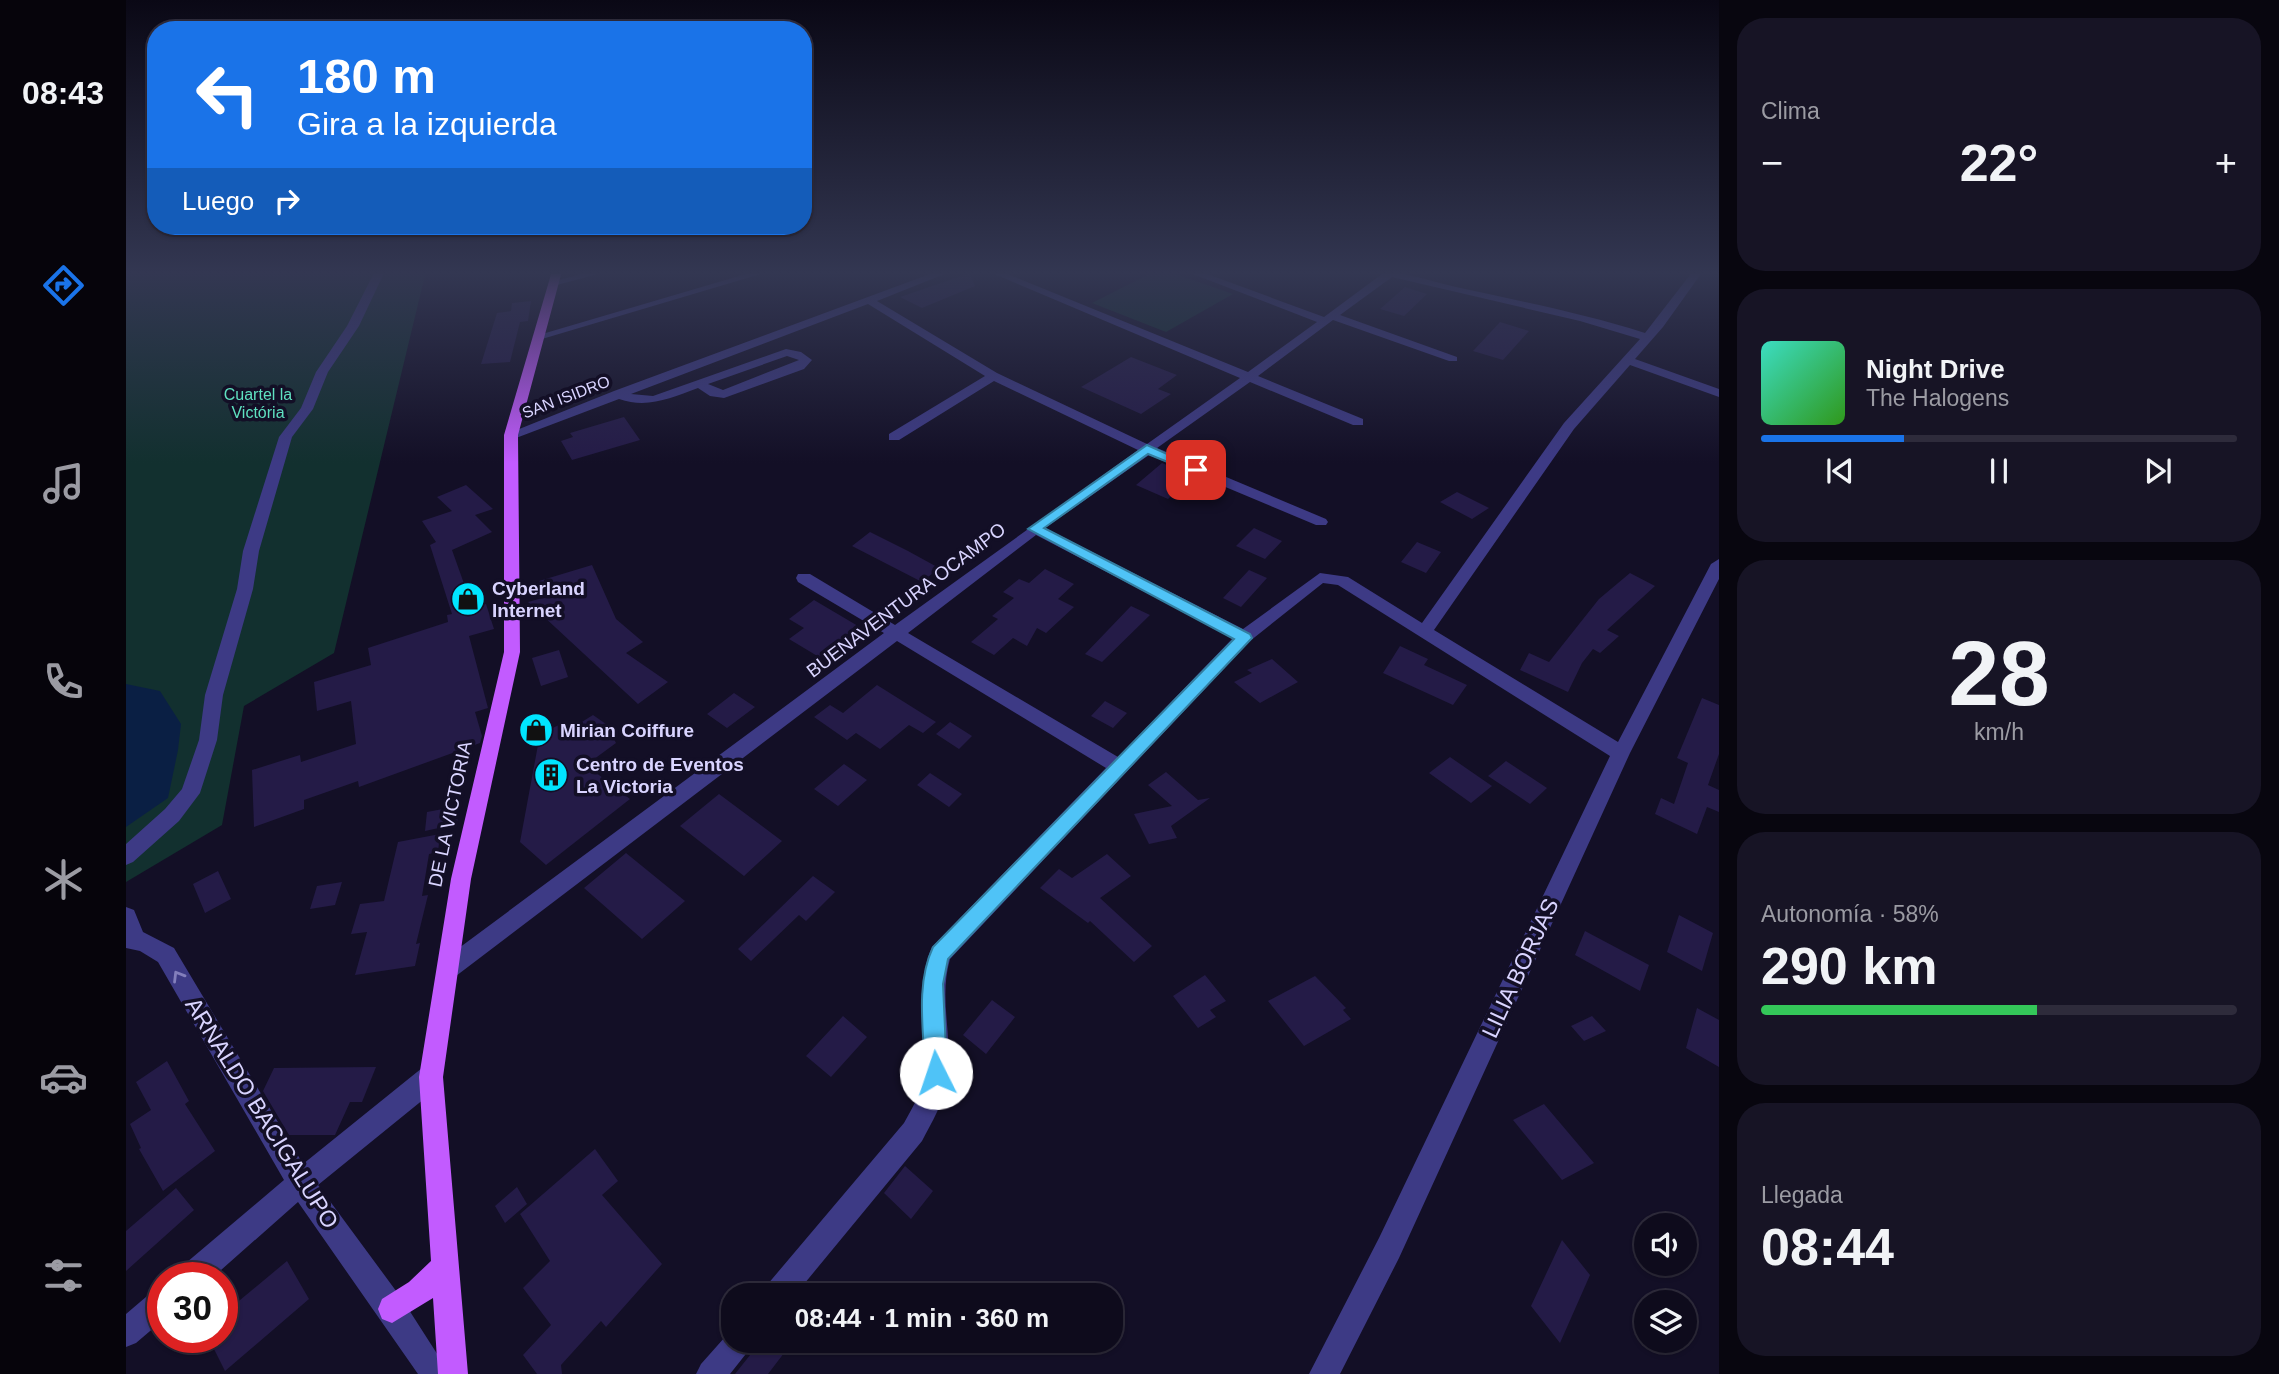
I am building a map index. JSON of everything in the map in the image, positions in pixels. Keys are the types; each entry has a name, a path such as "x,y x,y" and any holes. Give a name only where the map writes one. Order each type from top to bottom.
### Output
{"main road":[{"name":"DE LA VICTORIA","path":"453,1374 431,1077 461,879 512,652 511,435 538,337"},
{"path":"393,1309 426,1287 444,1267"}],"street":[{"path":"126,856 172,815 190,793 208,740 214,695 245,589 251,551 286,437 307,409 322,372 347,335"},
{"path":"538,337 544,335"},
{"name":"SAN ISIDRO","path":"511,435 775,335"},
{"path":"926,335 993,376 1147,449 1321,522"},
{"path":"1145,335 1358,422"},
{"name":"BUENAVENTURA OCAMPO","path":"448,970 1035,529 1305,335"},
{"path":"1380,335 1453,359"},
{"path":"1639,335 1648,338"},
{"path":"1425,631 1569,426 1650,335"},
{"path":"618,394 635,400 654,400 786,352 797,354 806,360 800,366 724,394 713,393 699,384"},
{"path":"1628,360 1719,393"},
{"path":"894,437 993,376"},
{"path":"1035,529 1244,638"},
{"name":"LILIA BORJAS","path":"1324,1374 1394,1236 1621,753 1719,564"},
{"path":"804,578 1120,767"},
{"path":"787,1283 913,1132 927,1105 936,1073 933,984 934,970 940,954 1244,638 1320,578 1342,581 1621,753"},
{"path":"126,917 131,939"},
{"name":"ARNALDO BACIGALUPO","path":"131,939 152,945 166,956 300,1182 393,1309 435,1374"},
{"path":"208,1262 300,1182 431,1077"},
{"path":"126,1333 147,1315"},
{"path":"711,1374 728,1353"}],"green space":[{"name":"Cuartel la Victória","path":"126,335 411,335 334,653 244,706 222,825 126,882"}],"water":[{"path":"126,684 160,691 181,724 168,798 126,827"}],"building":[{"path":"490,335 517,335 510,362 481,364"},
{"path":"1488,335 1525,335 1503,360 1473,351"},
{"path":"1131,357 1177,375 1158,389 1171,394 1141,414 1081,387"},
{"path":"624,417 640,440 572,460 561,441 573,437 570,433"},
{"path":"1162,463 1193,476 1168,499 1136,485"},
{"path":"466,485 493,509 475,515 492,532 452,550 467,592 477,589 482,605 486,604 494,629 469,636 488,708 475,712 482,736 480,743 359,787 358,781 304,800 304,809 254,827 252,770 300,755 301,762 356,744 351,701 317,711 314,682 371,665 368,648 448,622 447,615 452,614 430,545 436,542 422,521 452,511 437,497"},
{"path":"1457,492 1489,508 1472,519 1440,502"},
{"path":"1254,528 1282,541 1265,559 1236,546"},
{"path":"870,532 939,568 922,582 852,546"},
{"path":"1417,542 1441,552 1426,573 1401,562"},
{"path":"592,565 616,619 643,642 626,653 668,682 638,704 528,602 546,597 539,581"},
{"path":"1045,569 1074,584 1058,599 1074,607 1046,633 1037,628 1027,646 1013,638 994,655 971,642 998,619 992,616 1014,598 1003,592 1019,579 1029,583"},
{"path":"1249,570 1267,578 1241,607 1223,598"},
{"path":"1630,573 1655,586 1607,630 1619,636 1600,653 1593,649 1582,663 1568,692 1520,670 1529,653 1549,662 1599,599"},
{"path":"814,600 858,626 819,657 789,639 804,628 789,619"},
{"path":"1131,606 1150,615 1102,662 1085,654"},
{"path":"1400,646 1428,659 1424,665 1467,685 1453,705 1383,673"},
{"path":"559,650 568,677 541,686 532,658"},
{"path":"1272,659 1298,682 1260,703 1234,682 1252,673 1247,670"},
{"path":"877,685 936,722 923,733 909,725 880,749 856,733 847,740 814,717 830,705 843,713"},
{"path":"734,693 755,707 727,728 707,714"},
{"path":"1702,698 1719,705 1719,754 1708,785 1719,790 1719,812 1707,807 1697,834 1655,814 1661,798 1674,804 1688,763 1677,758"},
{"path":"1105,701 1127,713 1113,728 1091,716"},
{"path":"593,715 606,724 616,743 586,765 630,799 546,865 520,842 540,734 561,724 564,733"},
{"path":"950,722 972,736 959,749 936,734"},
{"path":"1450,757 1492,786 1471,803 1429,773"},
{"path":"1506,761 1547,788 1530,804 1488,776"},
{"path":"844,764 867,780 838,806 814,789"},
{"path":"1166,772 1198,800 1210,798 1171,826 1177,838 1149,844 1134,814 1172,806 1148,785"},
{"path":"930,773 962,794 949,807 917,785"},
{"path":"719,794 782,841 744,876 680,826"},
{"path":"459,806 457,824 425,831 427,812"},
{"path":"440,834 438,852 429,854 422,896 428,895 416,944 420,943 415,966 355,975 367,932 351,934 360,904 384,901 398,842"},
{"path":"626,853 685,901 642,939 584,888"},
{"path":"1107,854 1131,876 1100,898 1152,946 1134,962 1090,921 1088,923 1040,888 1059,869 1072,878"},
{"path":"218,871 231,899 205,913 193,884"},
{"path":"813,876 835,892 806,921 799,915 751,961 738,949"},
{"path":"342,882 335,905 310,909 317,886"},
{"path":"1679,915 1713,933 1702,971 1667,952"},
{"path":"1585,931 1649,965 1640,991 1575,955"},
{"path":"1205,975 1226,1001 1210,1010 1216,1017 1198,1028 1173,996"},
{"path":"1315,976 1346,1008 1343,1010 1351,1019 1304,1046 1268,1001"},
{"path":"992,1000 1015,1017 986,1054 963,1035"},
{"path":"1697,1008 1719,1020 1719,1067 1686,1048"},
{"path":"843,1016 867,1037 831,1077 806,1056"},
{"path":"1592,1016 1606,1031 1584,1041 1571,1026"},
{"path":"167,1061 189,1101 185,1104 215,1151 163,1191 139,1149 141,1148 130,1124 151,1110 136,1082"},
{"path":"376,1067 362,1102 350,1102 335,1135 289,1135 263,1091 274,1068"},
{"path":"1544,1104 1594,1163 1562,1180 1513,1120"},
{"path":"595,1149 618,1181 602,1195 662,1264 606,1327 601,1321 561,1365 562,1374 537,1374 523,1355 551,1325 523,1288 550,1261 520,1214"},
{"path":"905,1166 933,1191 911,1219 884,1193"},
{"path":"517,1187 527,1204 505,1223 495,1206"},
{"path":"176,1188 194,1210 126,1271 126,1231"},
{"path":"1562,1240 1590,1275 1560,1343 1531,1306"},
{"path":"287,1261 309,1299 225,1371 216,1353 238,1353 238,1302"},
{"path":"752,1353 784,1353 768,1374 735,1374"}],"place":[{"name":"Cyberland Internet","path":"468,599"},
{"name":"Mirian Coiffure","path":"536,730"},
{"name":"Centro de Eventos La Victoria","path":"551,775"}],"route":[{"path":"936,1073 932,1018 933,984 934,970 940,954 1244,638 1140,581 1035,529 1147,449 1196,470"}]}
